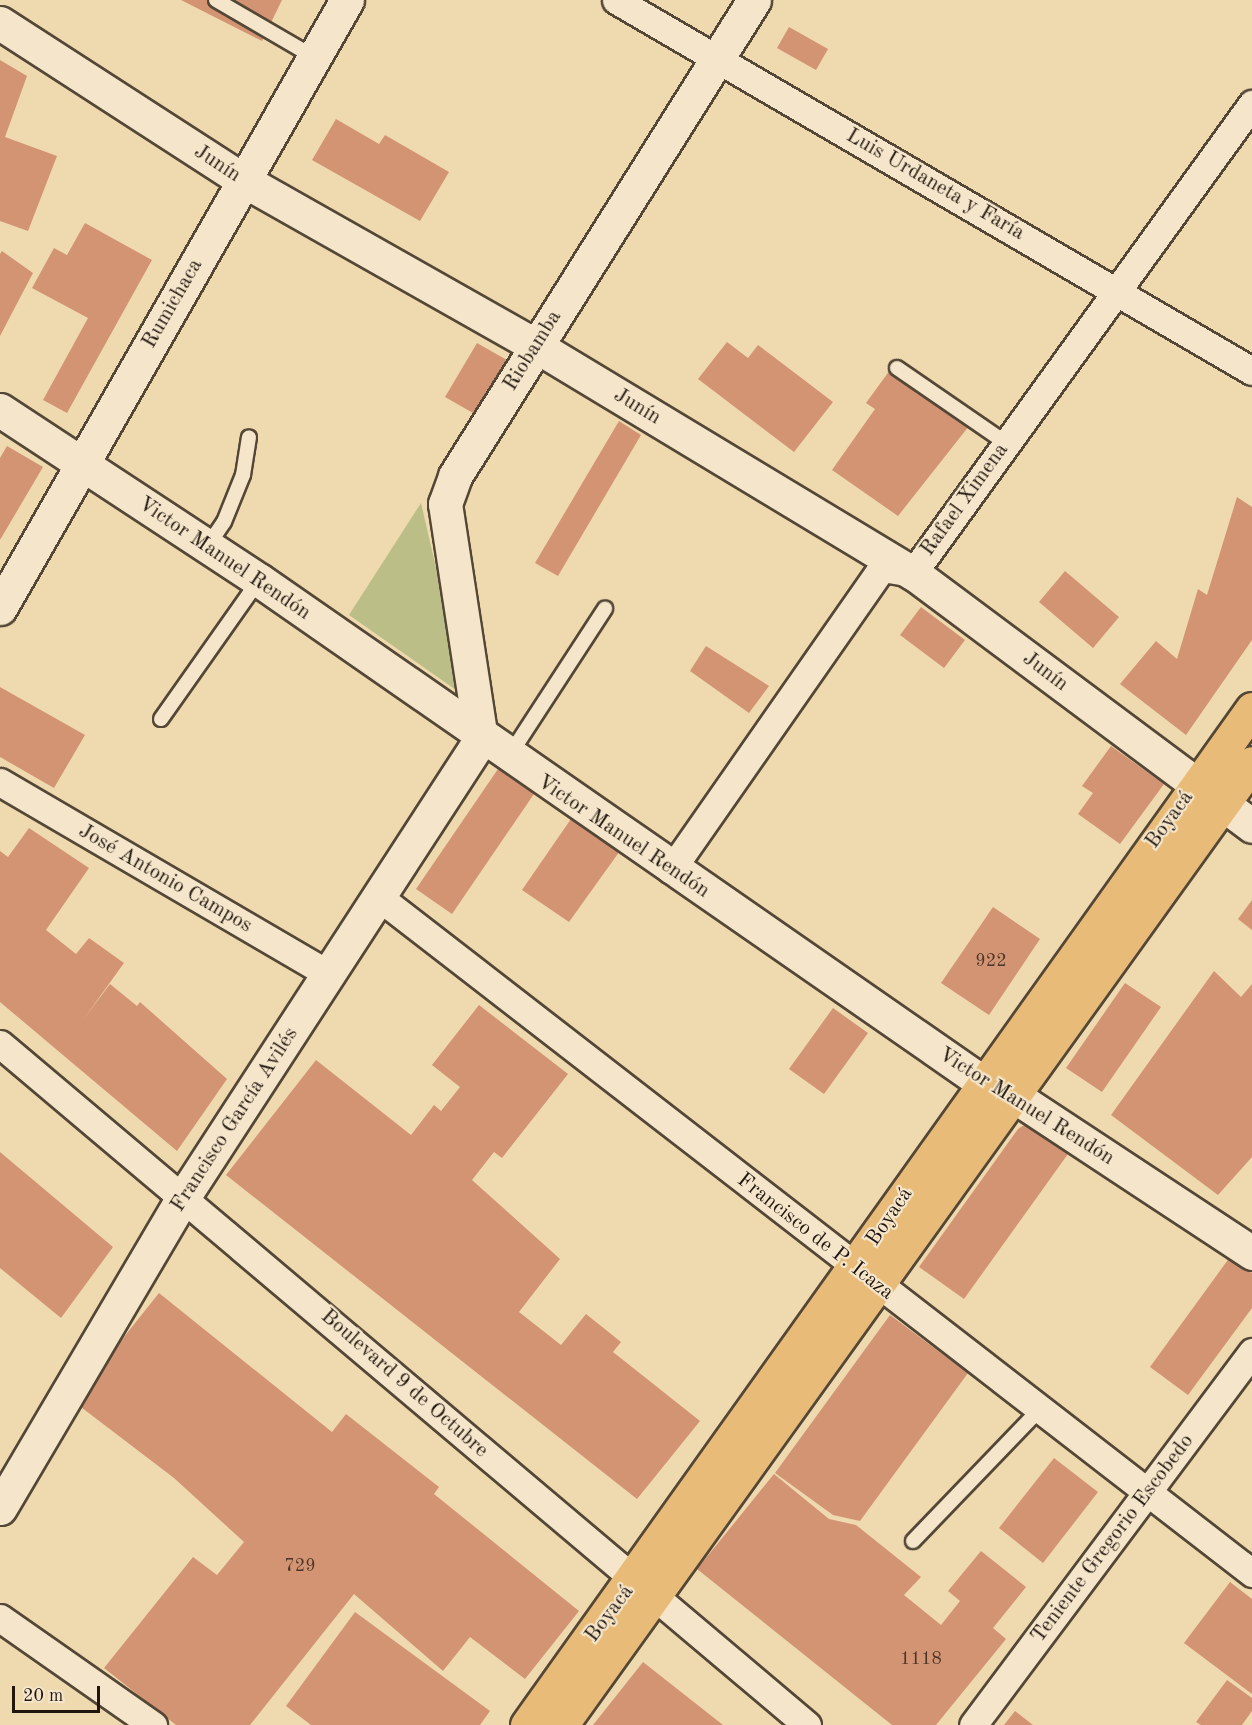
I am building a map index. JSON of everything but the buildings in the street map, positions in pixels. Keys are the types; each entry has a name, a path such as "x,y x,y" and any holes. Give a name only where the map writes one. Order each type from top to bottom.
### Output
{"main road":[{"name":"Boyacá","path":"561,1725 643,1590 866,1277 996,1088 1209,794 1252,709"},
{"name":"Boyacá","path":"1209,794 1252,763"},
{"name":"Boyacá","path":"527,1725 643,1590"}],"street":[{"name":"Rumichaca","path":"0,608 346,0"},
{"name":"Luis Urdaneta y Faría","path":"616,0 1252,371"},
{"name":"Riobamba","path":"481,739 446,504 455,476 754,0"},
{"name":"Junín","path":"0,23 243,180 536,346 913,573 1252,826"},
{"name":"Rafael Ximena","path":"671,870 882,568 913,573 1115,290 1252,104"},
{"name":"Victor Manuel Rendón","path":"0,410 259,580 481,739 671,870 996,1088 1252,1252"},
{"name":"Francisco García Avilés","path":"0,1508 184,1196 330,975 481,739"},
{"name":"José Antonio Campos","path":"0,782 330,975"},
{"name":"Francisco de P. Icaza","path":"380,898 866,1277 1252,1573"},
{"name":"Boulevard 9 de Octubre","path":"0,1044 184,1196 643,1590 807,1725"},
{"name":"Teniente Gregorio Escobedo","path":"973,1725 1252,1352"},
{"path":"0,1618 153,1725"}],"lane":[{"path":"216,0 314,57"},
{"path":"897,368 1006,442"},
{"path":"207,546 224,522 243,475 249,437"},
{"path":"161,719 259,580"},
{"path":"508,758 605,609"},
{"name":"Boyacá","path":"1209,794 1252,734"},
{"path":"912,1541 1040,1409"},
{"name":"Boyacá","path":"547,1725 643,1590"}],"green space":[{"path":"421,503 466,697 349,615"}]}
